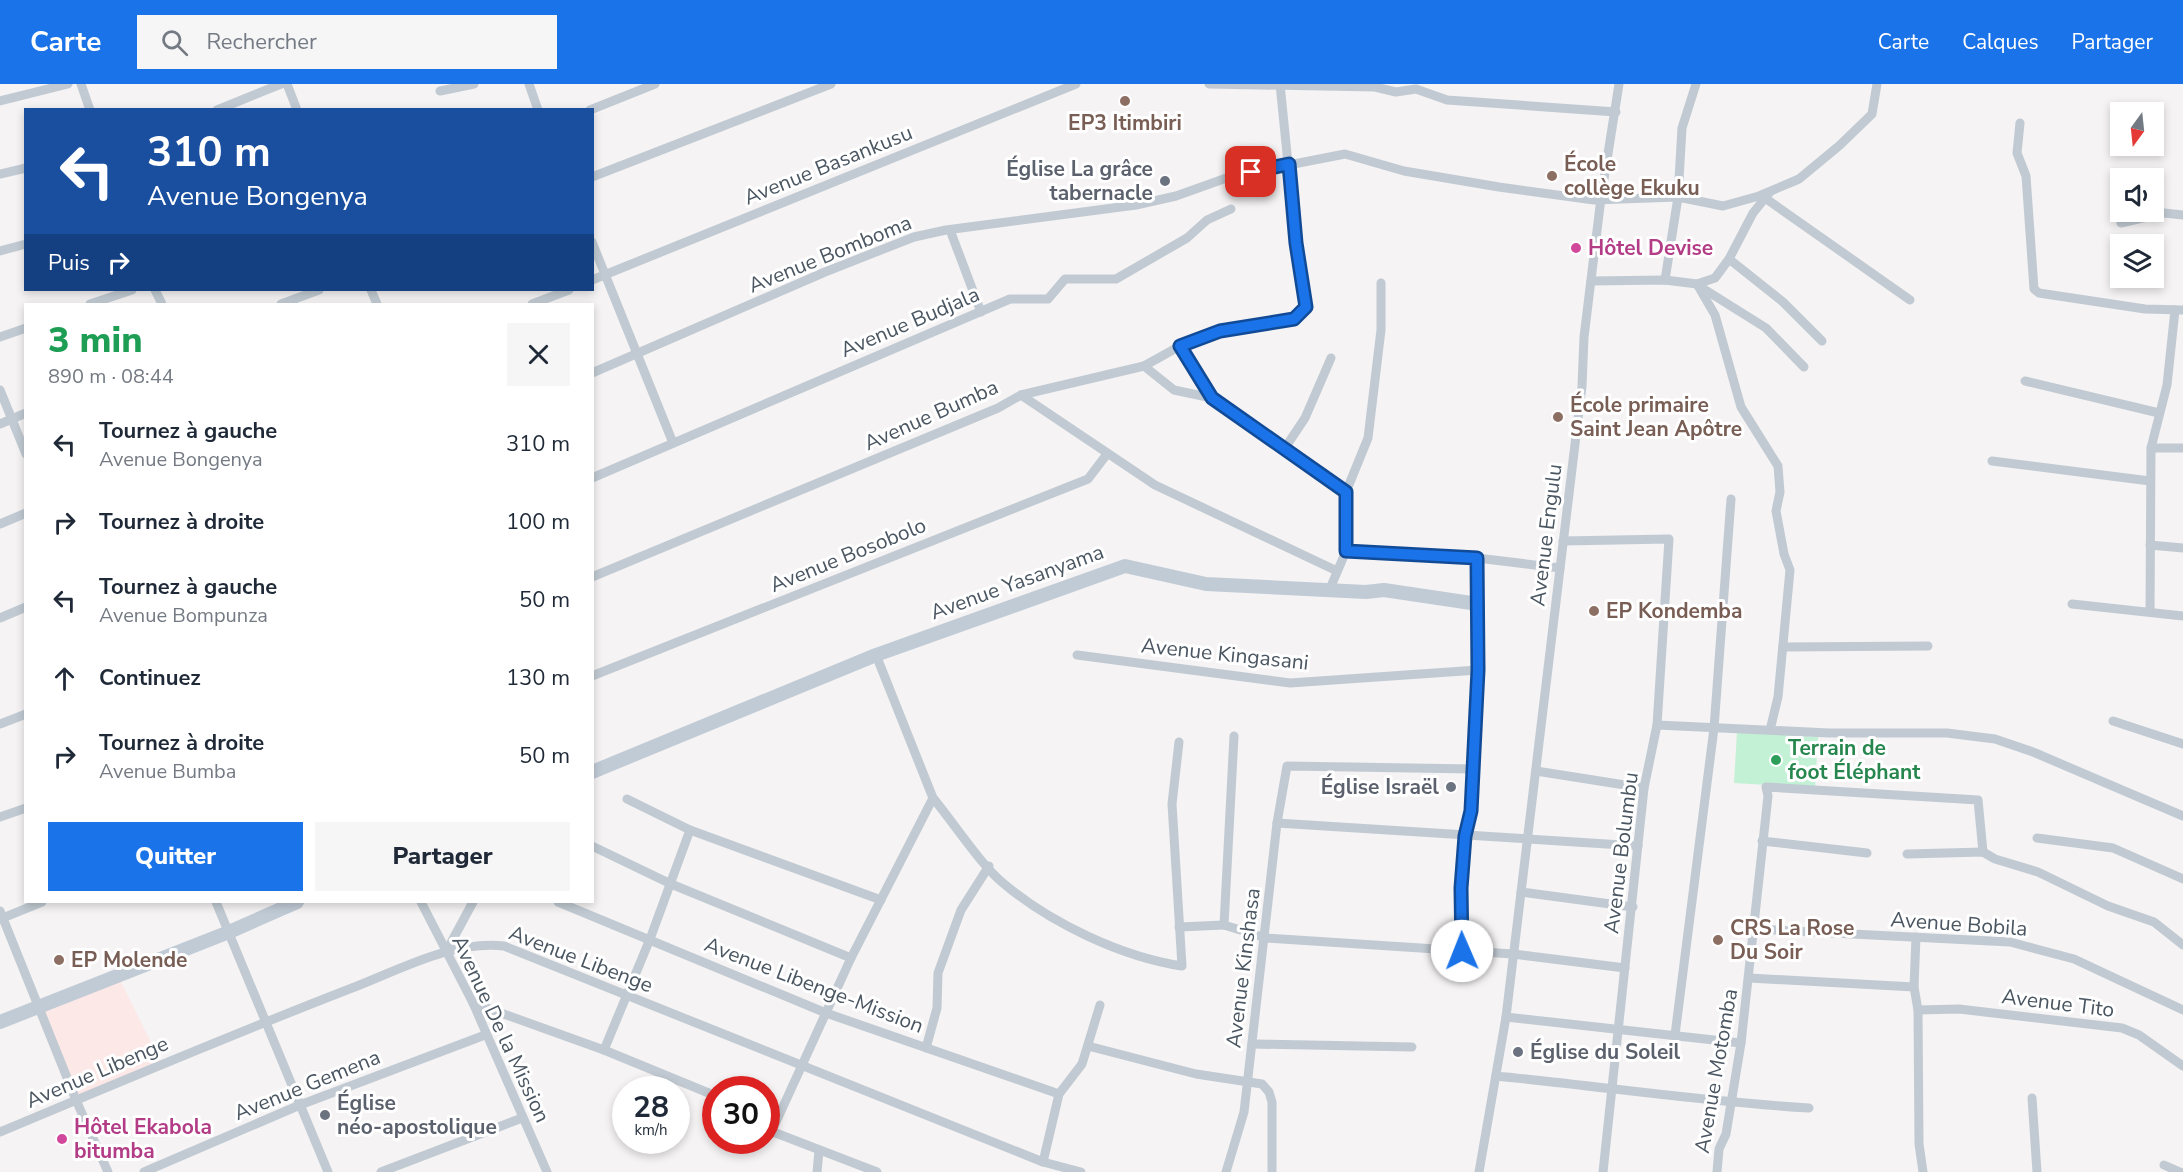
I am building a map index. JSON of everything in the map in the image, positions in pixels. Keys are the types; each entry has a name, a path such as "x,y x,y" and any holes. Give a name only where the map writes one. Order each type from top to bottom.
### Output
{"street":[{"path":"0,101 68,84"},
{"path":"81,84 89,108"},
{"path":"222,108 281,84"},
{"path":"287,84 296,108"},
{"path":"440,91 474,84"},
{"path":"529,84 537,108"},
{"path":"594,108 655,84"},
{"path":"594,176 831,84"},
{"name":"Avenue Basankusu","path":"594,279 1076,84"},
{"path":"1209,84 1376,87 1396,92 1416,89 1447,100 1616,112"},
{"path":"1280,84 1289,164"},
{"name":"Avenue Engulu","path":"1479,1172 1506,1017 1560,568 1601,198 1619,84"},
{"path":"1665,280 1678,197 1682,128 1696,84"},
{"name":"Avenue Bomboma","path":"594,372 903,241 950,230 1136,205 1176,196 1232,176 1345,154 1404,171 1499,188 1548,192 1594,200 1678,197 1723,206 1768,194 1799,179 1840,145 1872,114 1877,84"},
{"path":"2020,123 2017,153 2025,176 2034,289 2039,293 2145,309 2179,310 2167,385 2151,448 2150,612"},
{"name":"Avenue Bumba","path":"594,576 998,408 1021,395 1144,366 1180,346 1220,331 1294,319 1306,307 1296,243 1289,164"},
{"path":"0,174 24,168"},
{"path":"1697,284 1715,278 1729,260 1753,213 1768,194 1910,300"},
{"name":"Avenue Budjala","path":"594,477 1010,299 1051,298 1061,280 1065,279 1116,279 1187,238 1207,220 1231,209"},
{"path":"2121,224 2164,213 2183,215"},
{"path":"950,230 981,312"},
{"path":"0,251 24,245"},
{"path":"594,247 673,443"},
{"path":"1729,260 1783,302 1822,341"},
{"path":"1591,282 1665,280 1697,284 1766,328 1804,367"},
{"path":"1329,591 1346,551 1346,492 1368,438 1381,330 1382,283"},
{"path":"1697,284 1715,315 1741,407 1778,466 1780,492 1776,511 1784,554 1790,570 1778,697 1770,730"},
{"path":"93,303 129,291"},
{"path":"284,303 316,291"},
{"path":"535,303 566,291"},
{"path":"0,337 24,329"},
{"path":"1180,346 1212,398"},
{"path":"1285,448 1305,418 1331,358"},
{"path":"1144,366 1174,390 1212,398 1346,492"},
{"path":"2025,381 2159,413"},
{"path":"0,390 24,449"},
{"path":"1021,395 1155,485 1337,571"},
{"path":"0,424 24,414"},
{"path":"2151,448 2183,448"},
{"name":"Avenue Bosobolo","path":"594,675 1088,479 1107,454"},
{"path":"1992,461 2150,482"},
{"path":"1675,1035 1714,728 1731,499"},
{"path":"0,524 24,514"},
{"name":"Avenue Bolumbu","path":"1563,541 1669,538 1657,725 1644,788 1633,907 1617,1028 1604,1172"},
{"path":"2150,545 2183,548"},
{"path":"1346,551 1477,558 1560,568"},
{"path":"1462,951 1461,888 1465,836 1471,811 1478,670 1477,558"},
{"name":"Avenue Yasanyama","path":"594,771 876,655 1125,566 1206,584 1329,591 1384,590 1478,604"},
{"path":"2072,604 2183,616"},
{"path":"0,618 24,609"},
{"path":"1783,647 1928,646"},
{"path":"876,655 933,798 1003,883 1071,928 1121,951 1182,966 1172,804 1179,742"},
{"name":"Avenue Kingasani","path":"1077,655 1290,683 1478,670"},
{"path":"0,724 24,715"},
{"path":"2113,721 2183,744"},
{"path":"1657,725 1770,730 1947,733 1995,739 2032,752 2183,816"},
{"path":"1224,925 1234,736"},
{"name":"Avenue Kinshasa","path":"1226,1172 1244,1112 1266,938 1276,823 1287,766 1473,769"},
{"path":"1536,771 1644,788"},
{"name":"Avenue Motomba","path":"1718,1172 1719,1149 1726,1134 1741,1043 1768,796 1766,787 1978,800 1983,852"},
{"path":"780,1111 803,1068 851,958 933,798"},
{"path":"627,799 690,830 881,900"},
{"path":"0,817 24,809"},
{"path":"1276,823 1638,846"},
{"path":"604,1050 650,939 690,830"},
{"path":"2037,838 2113,848 2183,879"},
{"path":"1762,841 1867,853"},
{"path":"594,847 671,884 851,958"},
{"path":"1907,854 1983,852 1995,859 2038,872 2109,906 2154,922 2183,945"},
{"path":"926,1048 937,1008 938,973 962,910 988,866"},
{"path":"1521,892 1633,907"},
{"path":"39,903 1,916 108,1172"},
{"path":"216,903 328,1172"},
{"path":"0,1022 229,932 295,903"},
{"name":"Avenue De la Mission","path":"422,903 473,1003 485,1035 547,1172"},
{"path":"446,952 472,903"},
{"name":"Avenue Libenge-Mission","path":"560,903 826,1013 1059,1094"},
{"path":"1179,927 1224,925 1266,938 1513,954 1625,968"},
{"name":"Avenue Bobila","path":"1755,929 2010,942 2053,951 2183,1010"},
{"path":"1917,937 1914,987 1918,1010 1919,1144 1923,1172"},
{"name":"Avenue Libenge","path":"0,1131 264,1022 446,952 486,944 504,946 803,1068 1043,1162 1081,1172"},
{"path":"1749,978 1914,987"},
{"path":"473,1003 604,1050 702,1090"},
{"path":"1043,1162 1059,1094 1082,1064 1100,1005"},
{"name":"Avenue Tito","path":"1918,1010 1959,1009 2122,1028 2139,1035 2183,1066"},
{"path":"1506,1017 1741,1043"},
{"name":"Avenue Gemena","path":"144,1172 300,1105 485,1035"},
{"path":"1252,1044 1412,1047"},
{"path":"1088,1046 1196,1074 1262,1084 1269,1092 1272,1102 1272,1172"},
{"path":"1496,1076 1611,1087 1731,1104 1809,1108"},
{"path":"2032,1098 2037,1172"},
{"path":"381,1172 522,1118"},
{"path":"780,1135 877,1172"},
{"path":"817,1172 819,1150"},
{"path":"2164,1166 2180,1172"}],"shaded area":[{"path":"118,976 162,1065 76,1100 39,1007"}],"green space":[{"name":"Terrain de foot Éléphant","path":"1737,732 1818,737 1815,788 1734,783"}],"place":[{"name":"EP3 Itimbiri","path":"1125,101"},
{"name":"École collège Ekuku","path":"1552,176"},
{"name":"Église La grâce tabernacle","path":"1165,181"},
{"name":"Hôtel Devise","path":"1576,248"},
{"name":"École primaire Saint Jean Apôtre","path":"1558,417"},
{"name":"EP Kondemba","path":"1594,611"},
{"name":"Terrain de foot Éléphant","path":"1776,760"},
{"name":"Église Israël","path":"1451,787"},
{"name":"CRS La Rose Du Soir","path":"1718,940"},
{"name":"EP Molende","path":"59,960"},
{"name":"Église du Soleil","path":"1518,1052"},
{"name":"Église néo-apostolique","path":"325,1115"},
{"name":"Hôtel Ekabola bitumba","path":"62,1139"}],"route":[{"path":"1251,172 1289,164 1296,243 1306,307 1301,315 1294,319 1220,331 1180,346 1212,398 1346,492 1346,551 1477,558 1478,670 1471,811 1465,836 1461,888 1462,951"}]}
